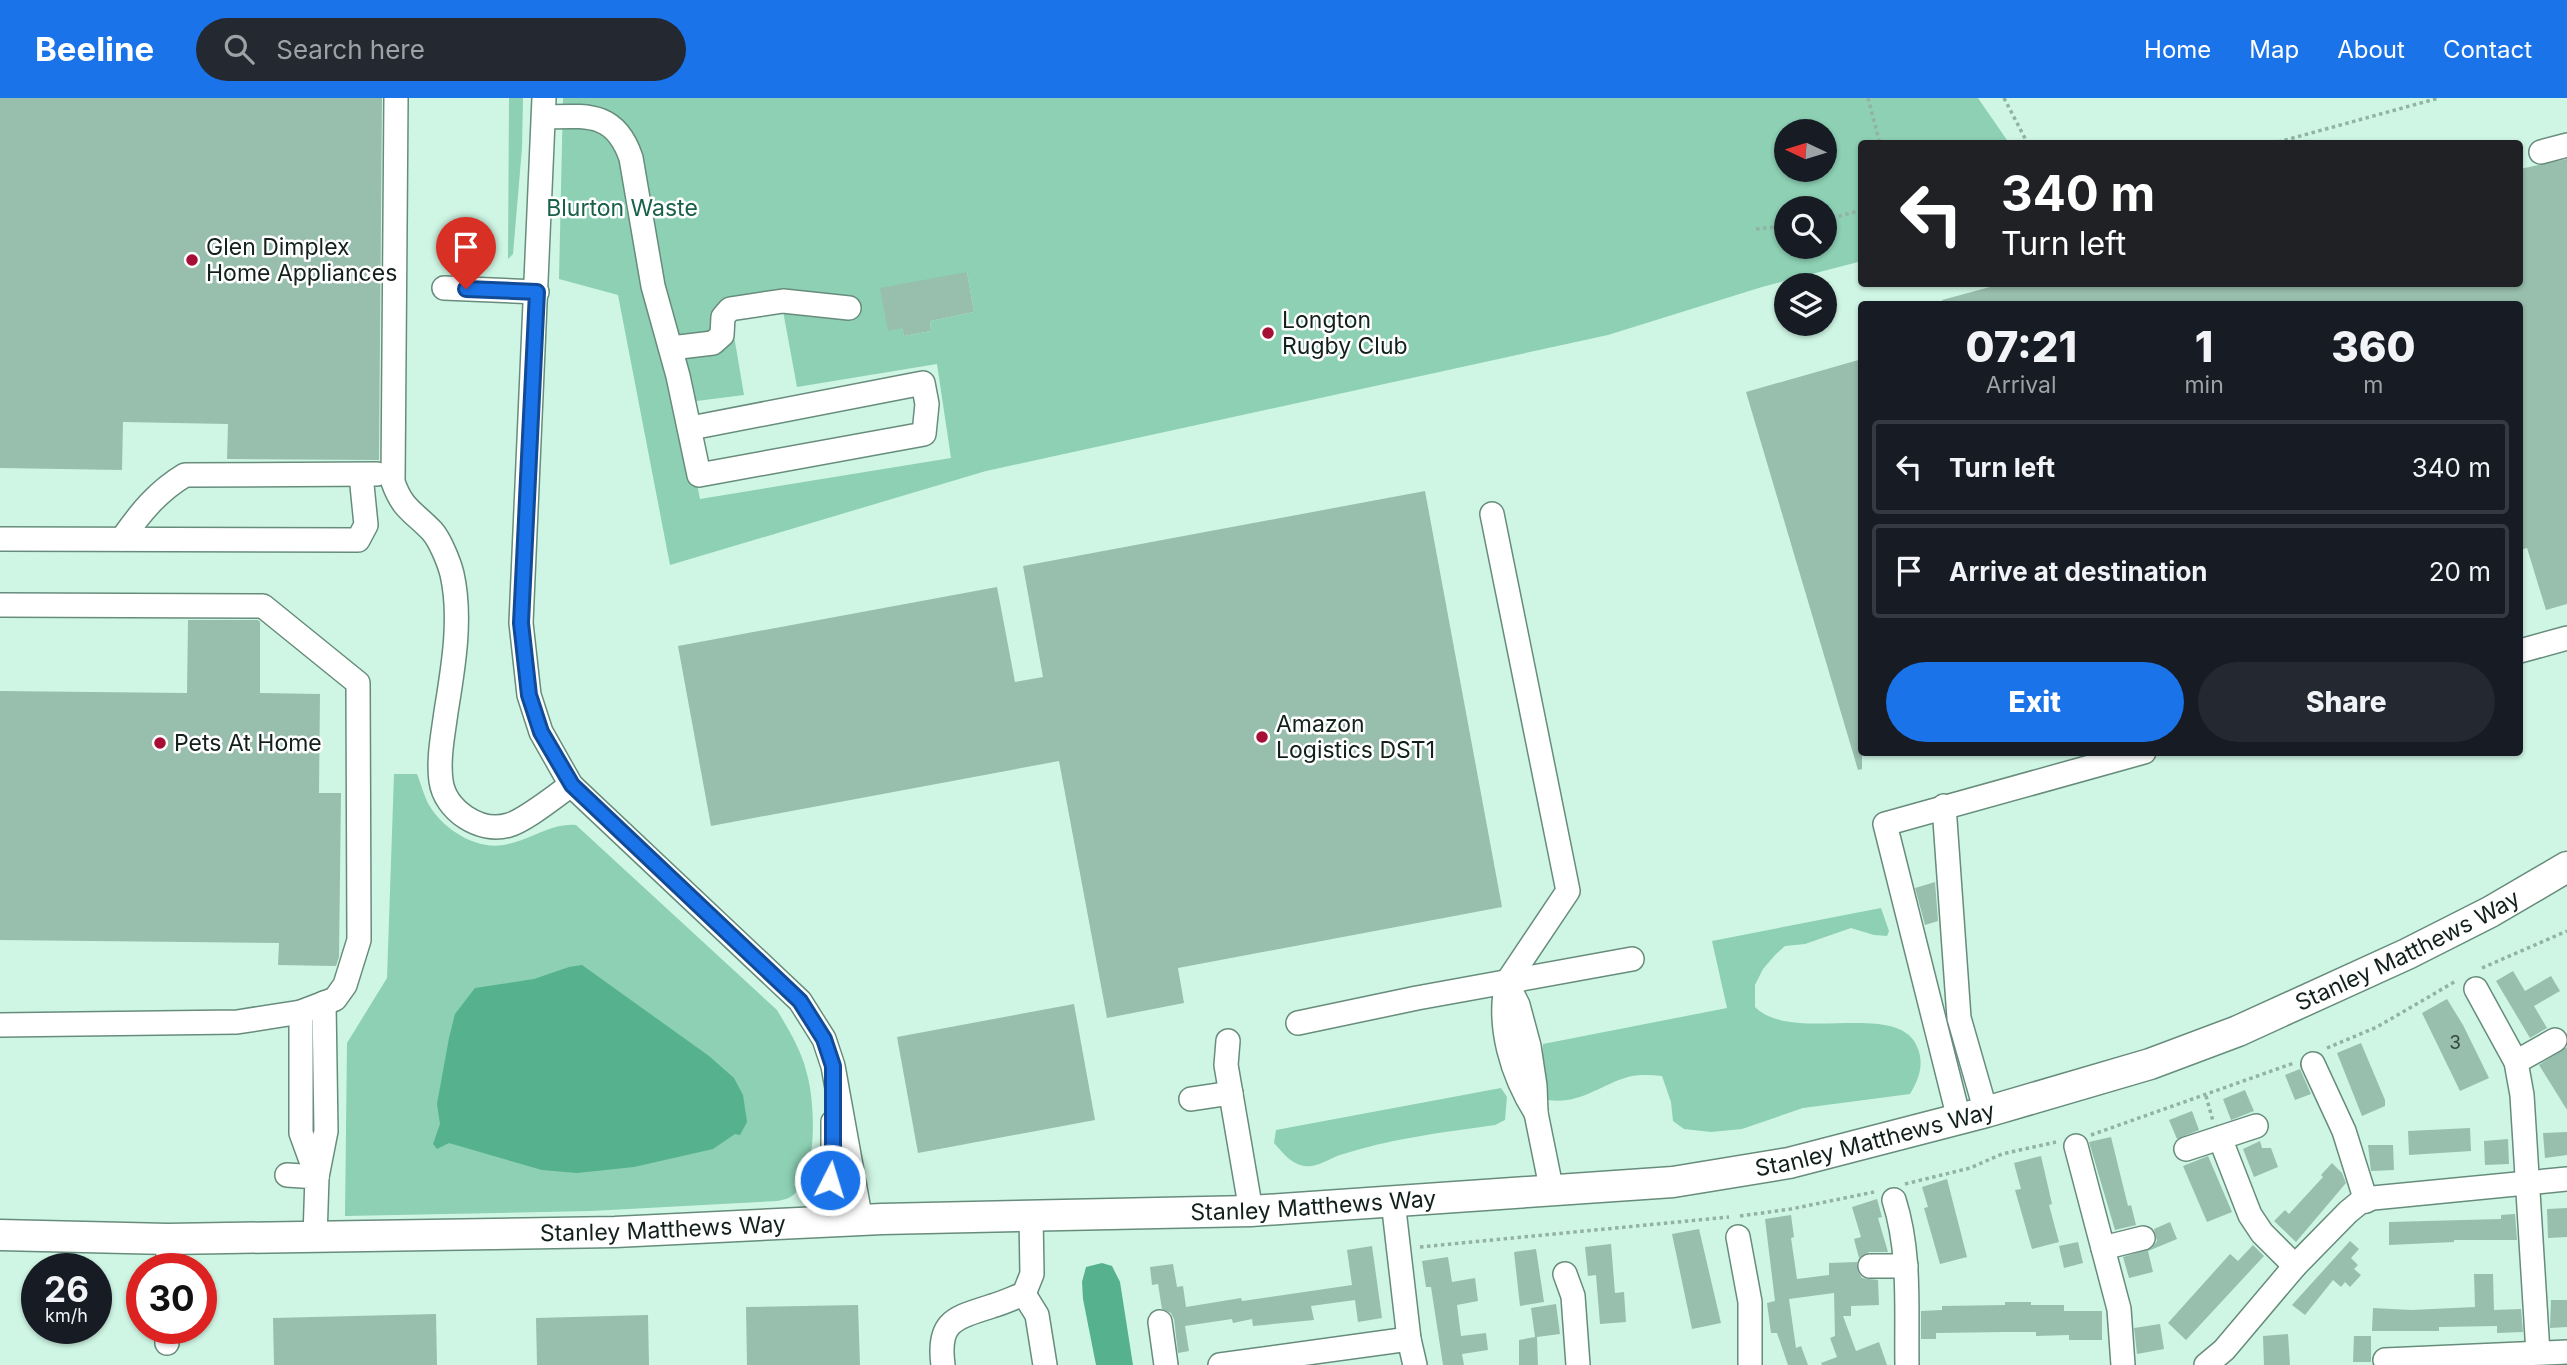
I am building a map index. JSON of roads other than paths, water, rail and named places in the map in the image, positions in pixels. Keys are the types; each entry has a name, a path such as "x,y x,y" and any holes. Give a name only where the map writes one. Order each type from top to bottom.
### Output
{"main road":[{"name":"Stanley Matthews Way","path":"0,1235 168,1238 615,1232 1031,1215 1251,1211 1673,1182 1789,1163 1973,1116 2150,1063 2238,1031 2407,954 2490,912 2567,867"}],"street":[{"path":"396,98 393,482 399,499 408,512 434,534 452,572 456,598 453,667 439,760 441,784 446,799 461,815 482,826 496,828 510,825 572,785"},
{"path":"691,428 923,383 927,404 923,434 699,475 691,428 653,286 631,158 625,138 602,121 544,107 521,623 529,695 541,732 572,785 800,1001 824,1039 833,1066 861,1221"},
{"path":"2541,152 2567,145"},
{"path":"444,288 537,292"},
{"path":"671,348 713,343 722,335 723,317 730,309 783,301 849,308"},
{"path":"122,539 139,514 165,487 185,475 393,474"},
{"path":"0,538 358,540 366,525 362,475"},
{"path":"1492,514 1568,891 1507,982 1503,1000 1508,1050 1522,1091 1536,1113 1552,1192"},
{"path":"0,605 263,606 358,682 359,940 345,985 335,999 301,1012 237,1022 0,1025"},
{"path":"2523,650 2567,638"},
{"path":"1973,1116 1885,824 2129,756"},
{"path":"1944,806 1959,1018 1973,1116"},
{"path":"1298,1023 1343,1012 1632,959"},
{"path":"2476,989 2516,1062 2522,1094 2538,1353"},
{"path":"315,1237 317,1177 326,1131 324,1003"},
{"path":"301,1012 301,1133 317,1177"},
{"path":"2516,1062 2554,1040"},
{"path":"1227,1041 1226,1065 1251,1211"},
{"path":"2313,1064 2344,1131 2366,1201"},
{"path":"824,1222 833,1158 833,1066"},
{"path":"1191,1099 1231,1093"},
{"path":"2186,1149 2256,1126"},
{"path":"2220,1138 2250,1215 2262,1233 2295,1266"},
{"path":"2076,1146 2119,1309 2123,1365"},
{"path":"288,1175 317,1177"},
{"path":"2206,1365 2224,1350 2295,1266 2348,1212 2366,1201 2373,1198 2567,1179"},
{"path":"1894,1200 1901,1223 1906,1266 1906,1365"},
{"path":"1393,1201 1409,1339 1415,1365"},
{"path":"943,1365 943,1337 951,1322 1024,1294 1032,1274 1031,1215"},
{"path":"1738,1237 1749,1302 1750,1365"},
{"path":"168,1238 168,1253"},
{"path":"2103,1248 2143,1238"},
{"path":"1870,1266 1906,1266"},
{"path":"1565,1274 1573,1296 1578,1365"},
{"path":"1024,1294 1037,1315 1045,1365"},
{"path":"1160,1322 1166,1365"},
{"path":"1220,1365 1409,1339"},
{"path":"2385,1360 2477,1350 2567,1352"}],"place":[{"name":"Glen Dimplex Home Appliances","path":"192,260"},
{"name":"Longton Rugby Club","path":"1268,333"},
{"name":"Amazon Logistics DST1","path":"1262,737"},
{"name":"Pets At Home","path":"160,743"}],"park label":[{"name":"Blurton Waste","path":"622,208"}]}
